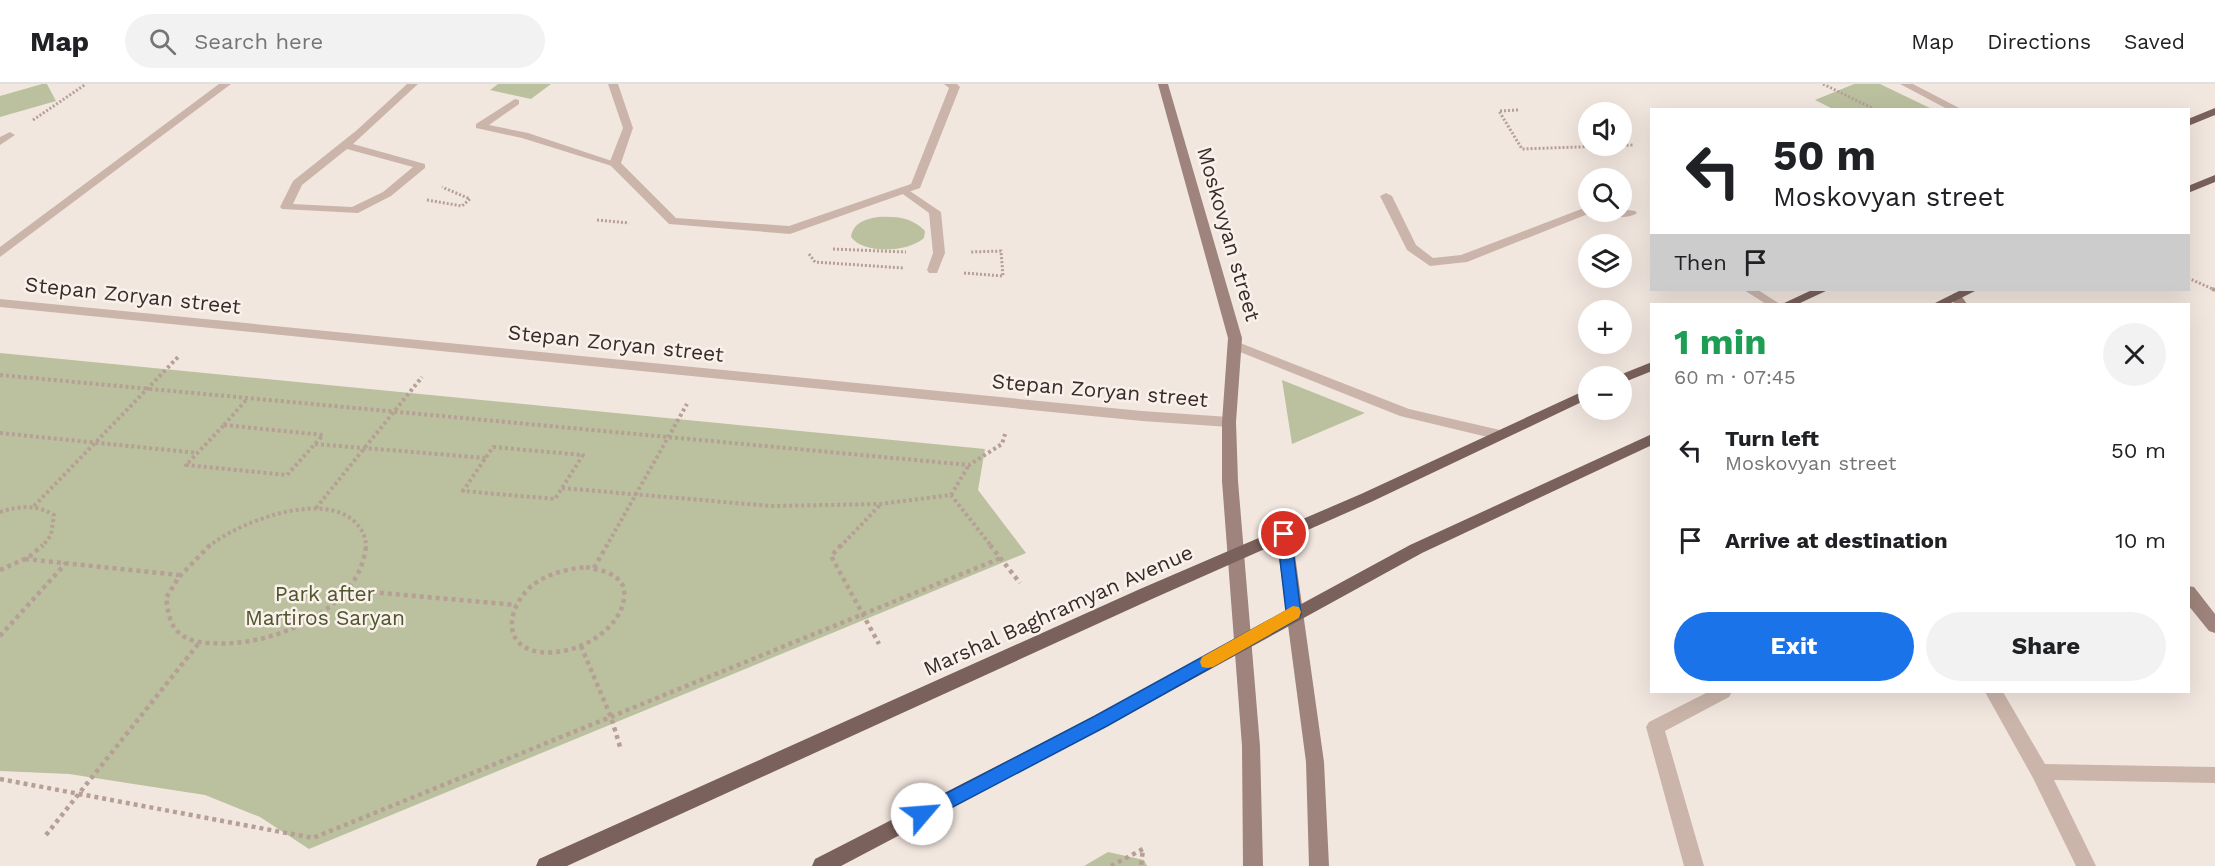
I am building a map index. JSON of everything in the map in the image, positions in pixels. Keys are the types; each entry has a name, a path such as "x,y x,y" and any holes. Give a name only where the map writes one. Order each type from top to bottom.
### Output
{"main road":[{"name":"Moskovyan street","path":"1163,84 1236,338 1229,422 1230,481 1241,644 1251,746 1253,866"},
{"path":"2190,122 2215,111"},
{"path":"2190,189 2215,178"},
{"path":"1790,303 1820,291"},
{"path":"1958,301 1970,291"},
{"path":"1632,375 1650,367"},
{"name":"Marshal Baghramyan Avenue","path":"546,866 1284,534 1578,399"},
{"path":"822,866 1101,721 1416,549 1650,440"},
{"path":"1284,534 1315,762 1319,866"},
{"path":"2190,595 2215,626"}],"street":[{"path":"0,253 226,84"},
{"path":"346,145 421,166 387,194 354,211 286,207 297,183 346,145 413,84"},
{"path":"613,84 628,128 615,164"},
{"path":"515,102 480,126 524,135 615,164 673,220 790,230 916,186 955,87 949,84"},
{"path":"1905,84 1954,108"},
{"path":"904,190 935,212 939,253 933,270"},
{"path":"1386,196 1411,247 1430,262 1463,259 1578,214"},
{"path":"1752,291 1772,303"},
{"name":"Stepan Zoryan street","path":"0,303 1118,414 1229,422"},
{"path":"1235,345 1406,413 1500,435"},
{"path":"1694,866 1655,727 1721,693"},
{"path":"1995,693 2040,772 2086,866"},
{"path":"2040,772 2215,775"}],"path":[{"path":"5,138 86,84"},
{"path":"1823,84 1872,108"},
{"path":"1518,110 1499,111 1522,149 1634,146"},
{"path":"2190,279 2215,290"},
{"path":"34,506 179,356"},
{"path":"316,508 426,372"},
{"path":"0,375 969,465"},
{"path":"225,425 322,435 287,475 186,465 248,399"},
{"path":"594,568 687,404"},
{"path":"0,433 198,453"},
{"path":"951,495 969,465 1002,444 1005,434"},
{"path":"315,444 486,458"},
{"path":"493,447 583,455 562,488 555,499 463,491 493,447"},
{"path":"562,488 771,506 880,504 951,495"},
{"path":"951,495 1020,583"},
{"path":"879,644 831,556 880,504"},
{"path":"0,512 34,506 46,509 54,515 56,524 52,535 42,547 25,559 0,570"},
{"path":"316,508 336,511 355,521 366,536 366,556 355,579 328,608 306,622 273,637 238,645 199,643 180,634 171,620 166,598 179,575 194,557 220,537 250,522 280,512 316,508"},
{"path":"0,779 313,838 1001,558"},
{"path":"25,559 179,575"},
{"path":"0,636 66,563"},
{"path":"594,568 615,576 622,586 625,598 621,612 612,625 599,637 561,652 542,653 526,648 515,638 510,626 512,612 520,597 533,585 550,575 568,569 594,568"},
{"path":"347,590 516,605"},
{"path":"46,835 199,643"},
{"path":"581,646 611,717 621,750"},
{"path":"1111,866 1143,849 1141,866"}],"green space":[{"path":"47,84 56,101 0,117 0,96"},
{"path":"498,84 551,84 531,99 490,90"},
{"path":"1854,84 1880,84 1930,108 1831,108 1815,100"},
{"path":"878,217 897,217 909,220 925,231 924,238 908,246 887,250 866,247 851,237 854,228 860,222"},
{"name":"Park after Martiros Saryan","path":"0,353 985,449 978,490 1026,553 309,849 260,817 205,795 69,774 0,771"},
{"path":"1282,380 1365,413 1292,444"},
{"path":"1108,852 1144,860 1147,866 1084,866"}],"slow traffic":[{"path":"1208,662 1294,614 1293,612"}],"route":[{"path":"922,814 1101,721 1294,614 1284,534"}]}
